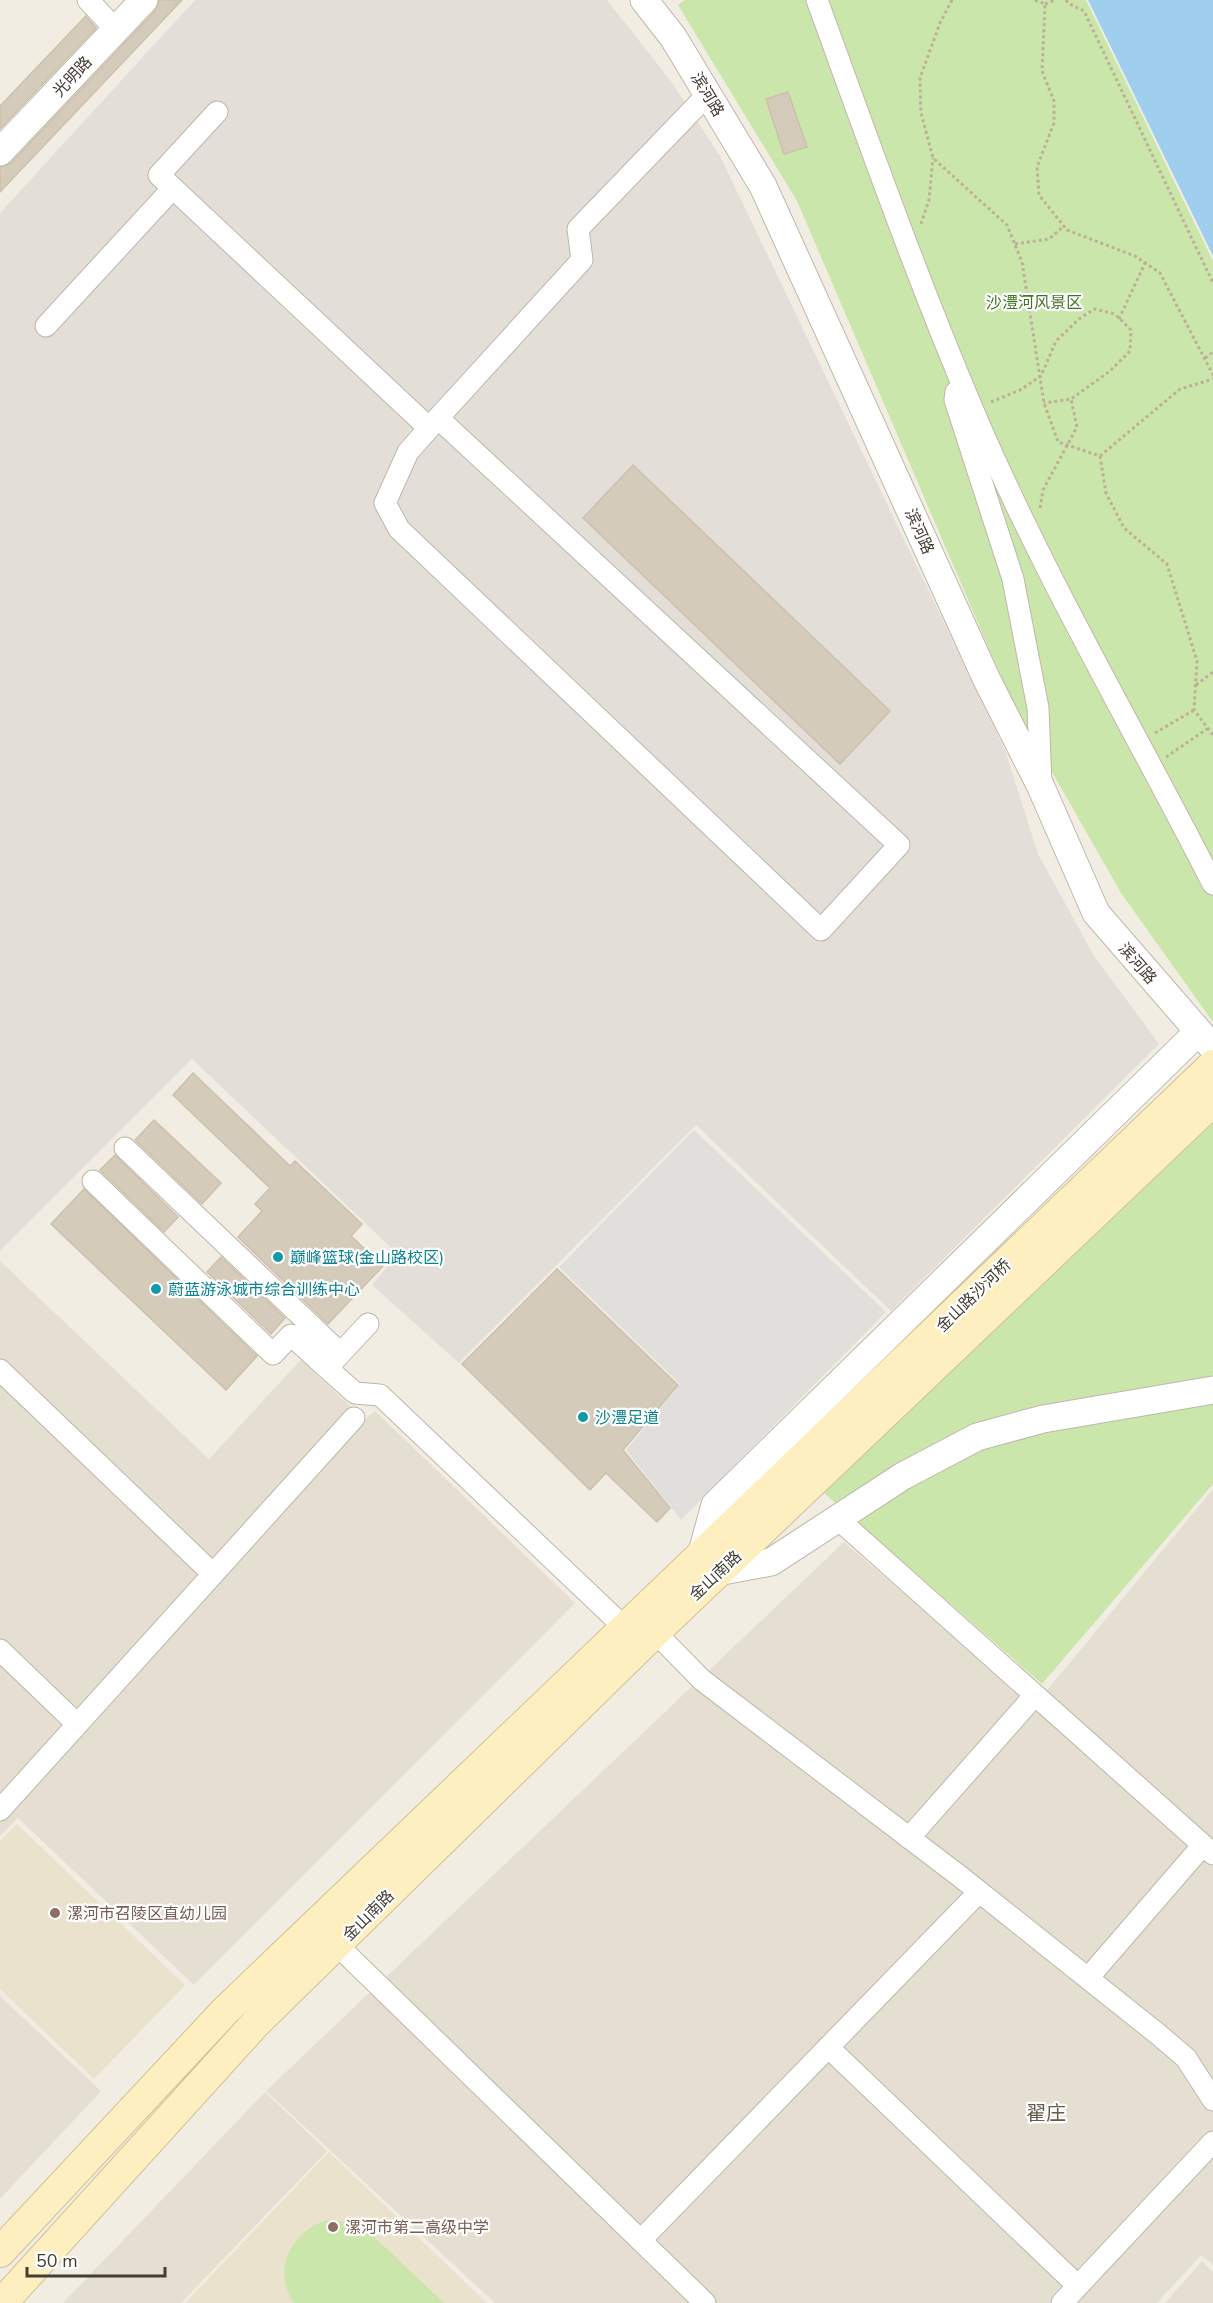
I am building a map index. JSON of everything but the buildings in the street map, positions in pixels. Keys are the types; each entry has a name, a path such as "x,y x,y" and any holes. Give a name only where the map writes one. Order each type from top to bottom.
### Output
{"main road":[{"name":"金山路沙河桥","path":"741,1534 1213,1065"},
{"name":"金山路沙河桥","path":"741,1534 1213,1101"},
{"name":"金山南路","path":"0,2252 225,2011 625,1629 709,1564 741,1534"},
{"name":"金山南路","path":"2,2303 255,2024 655,1632 709,1564"}],"street":[{"path":"88,0 116,30"},
{"name":"光明路","path":"0,152 144,0"},
{"name":"滨河路","path":"644,0 673,37 763,186 986,678 1041,787 1096,913 1205,1040"},
{"path":"817,0 911,253 973,410 1035,544 1213,884"},
{"path":"217,111 159,175 172,188 434,423 899,845 821,930 399,529 385,503 408,452 434,423 582,260 578,230 708,94"},
{"path":"46,326 172,188"},
{"path":"957,369 955,399 1013,579 1038,708 1041,787"},
{"path":"1205,1040 715,1505 709,1564 771,1562 903,1476 977,1437 1043,1419 1212,1389"},
{"path":"125,1148 333,1360 355,1393 380,1395 625,1629"},
{"path":"93,1181 273,1354 291,1335 333,1360"},
{"path":"333,1360 368,1324"},
{"path":"0,1370 212,1574"},
{"path":"0,1810 354,1418"},
{"path":"838,1519 1208,1849 1088,1978"},
{"path":"655,1632 702,1680 979,1892 1186,2058 1213,2100"},
{"path":"0,1650 77,1724"},
{"path":"909,1838 1035,1695"},
{"path":"641,2240 979,1892"},
{"path":"337,1945 705,2303"},
{"path":"828,2047 1078,2286"},
{"path":"1062,2303 1213,2142"}],"path":[{"path":"911,253 929,200 933,158 921,113 920,78 940,23 952,0"},
{"path":"1035,0 1045,4 1055,0"},
{"path":"1066,0 1084,11 1213,283"},
{"path":"1045,4 1042,71 1054,101 1054,123 1037,167 1039,195 1067,230 1135,256 1160,273 1213,377 1180,389 1100,456"},
{"path":"933,158 1007,225 1022,262 1044,403 1058,442 1100,456"},
{"path":"1015,244 1049,239 1064,226"},
{"path":"1119,319 1145,263"},
{"path":"973,410 1020,390 1041,376 1056,341 1079,319 1094,309 1115,314 1131,330 1130,351 1110,371 1071,399 1044,403"},
{"path":"1204,358 1213,352"},
{"path":"1035,544 1043,490 1077,427 1071,399"},
{"path":"1100,456 1106,493 1124,528 1167,564 1197,661 1194,710 1213,735"},
{"path":"1196,685 1213,672"},
{"path":"1140,742 1194,710"},
{"path":"1152,766 1207,729"}],"shaded area":[{"path":"195,0 607,0 670,80 720,156 1005,750 1038,854 1094,956 1159,1044 891,1311 696,1125 459,1363 372,1285 398,1254 192,1059 0,1251 0,213"},
{"path":"694,1130 886,1312 681,1520 626,1450 680,1384 559,1267"},
{"path":"0,1261 209,1459 301,1360 365,1420 375,1411 575,1603 194,1985 18,1818 0,1836"},
{"path":"1213,1489 1213,2265 1201,2255 1157,2303 495,2303 266,2091 844,1542 1034,1706"},
{"name":"漯河市召陵区直幼儿园","path":"17,1824 185,1985 94,2079 0,1989 0,1841"},
{"path":"0,1996 101,2091 0,2199"},
{"path":"265,2092 327,2151 181,2303 63,2303"},
{"name":"漯河市第二高级中学","path":"329,2152 487,2303 185,2303"},
{"path":"1202,2261 1213,2272 1213,2303 1165,2303"}],"green space":[{"name":"沙澧河风景区","path":"685,0 1086,0 1213,261 1213,1022 1121,893 1011,700 797,201 678,5"},
{"path":"1213,1121 1213,1484 1042,1684 824,1493"},
{"path":"328,2220 346,2222 367,2230 444,2303 294,2303 287,2291 285,2278 285,2265 289,2253 304,2232"}],"water":[{"path":"1088,0 1213,0 1213,256"}],"place":[{"name":"巅峰篮球(金山路校区)","path":"278,1257"},
{"name":"蔚蓝游泳城市综合训练中心","path":"156,1289"},
{"name":"沙澧足道","path":"583,1417"},
{"name":"漯河市召陵区直幼儿园","path":"55,1913"},
{"name":"漯河市第二高级中学","path":"333,2227"}],"district":[{"name":"翟庄","path":"1046,2113"}]}
